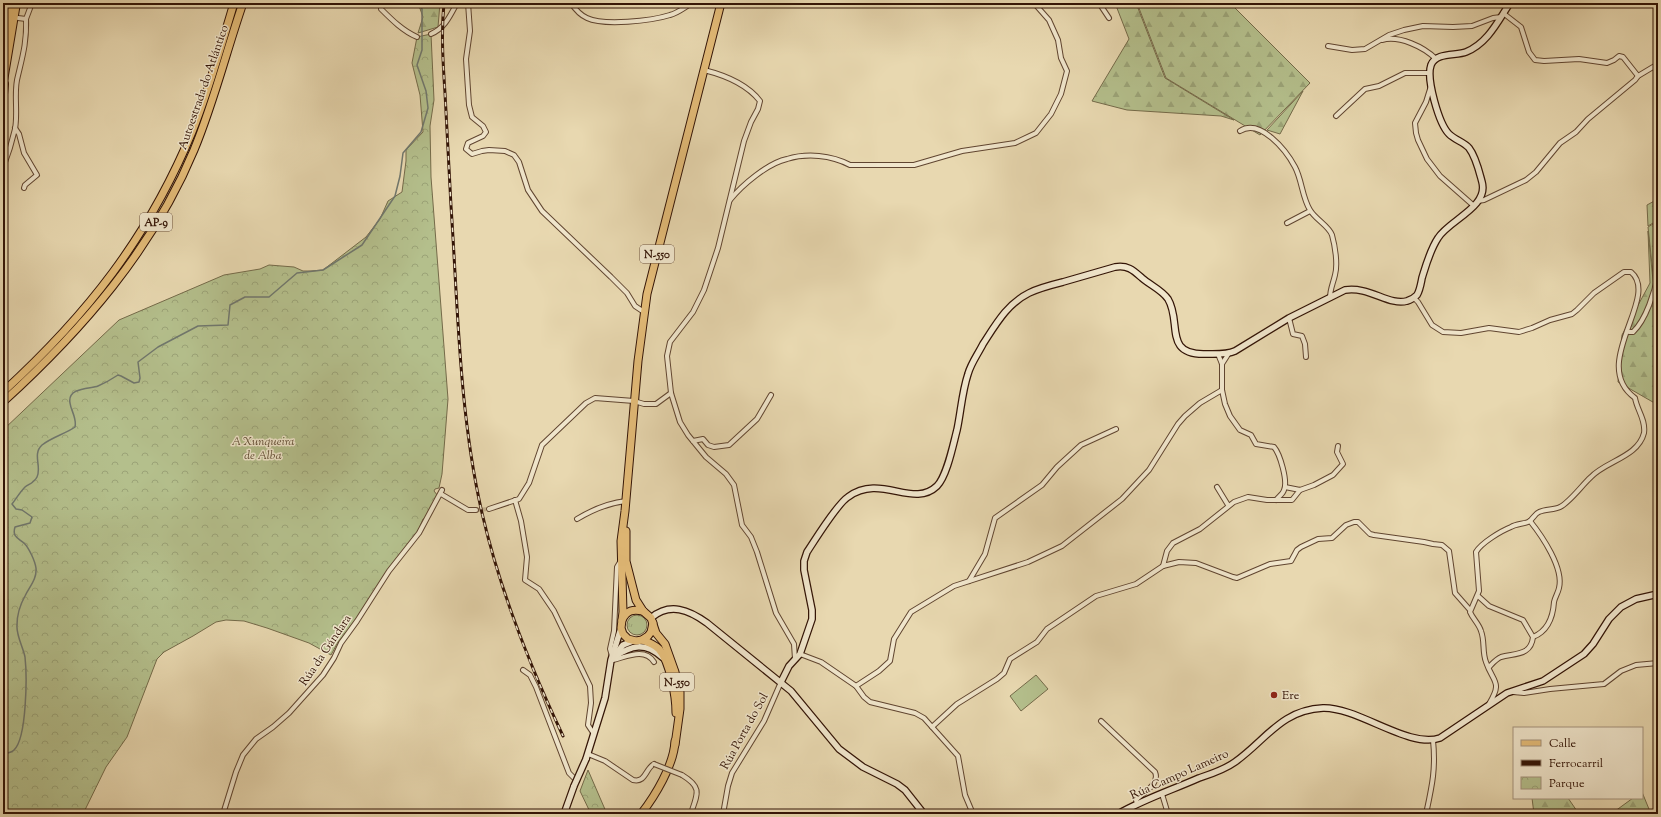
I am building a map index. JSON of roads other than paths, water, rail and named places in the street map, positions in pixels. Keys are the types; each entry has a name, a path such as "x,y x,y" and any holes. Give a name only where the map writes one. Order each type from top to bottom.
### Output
{"highway":[{"name":"Autoestrada do Atlántico","path":"3,392 53,345 101,290 126,256 160,200 183,154 202,107 234,3"},
{"name":"Autoestrada do Atlántico","path":"3,402 76,332 134,258 160,216 193,152 202,129 219,82 243,3"},
{"name":"N-550","path":"621,628 623,612 621,541 644,312 721,3"},
{"name":"N-550","path":"625,511 626,561 636,600 652,621 656,633 665,644 672,661 680,692 680,709 675,745 668,768 661,784 641,814"},
{"path":"622,620 625,614 630,610 636,609 643,611"},
{"path":"621,628 623,634 633,641 642,640 651,632 652,621"},
{"name":"N-550","path":"642,640 653,644 660,650 672,680 676,709 675,745"}],"main road":[{"path":"3,62 12,3"},
{"path":"3,104 17,3"},
{"path":"3,88 6,74"}],"street":[{"path":"3,168 15,128 15,99 17,80 24,53 26,19 32,3"},
{"path":"381,3 381,9 392,20 408,33 417,37"},
{"path":"431,34 440,30 450,18 457,3"},
{"path":"468,3 470,31 466,59 469,106 472,117 483,126 486,132 483,136 468,143 466,149 472,154 482,150 489,150 505,151 514,155 519,162 528,190 542,210 627,293 635,306 644,312"},
{"path":"571,3 578,12 586,18 613,22 672,15 692,3"},
{"path":"729,201 740,188 773,164 787,158 826,156 850,164 914,165 962,151 1015,143 1036,133 1051,114 1061,94 1067,71 1061,58 1058,40 1049,20 1034,3"},
{"path":"1100,3 1109,18"},
{"path":"781,682 789,666 800,654 812,619 812,610 804,570 804,561 807,552 841,503 853,493 874,487 907,494 915,494 927,492 938,485 944,475 955,438 970,369 997,322 1017,300 1039,289 1115,267 1126,266 1133,270 1147,283 1163,293 1168,299 1176,335 1183,349 1194,354 1218,354 1229,353 1245,346 1289,318 1346,290 1356,289 1369,292 1395,302 1405,302 1414,298 1418,292 1438,237 1446,228 1462,217 1474,206 1482,194 1483,187 1472,154 1467,146 1446,130 1436,108 1430,73 1431,65 1436,59 1442,56 1460,54 1475,47 1488,36 1510,3"},
{"path":"1328,46 1362,50 1369,48 1383,38 1396,32 1423,26 1472,26 1502,15"},
{"path":"1502,15 1521,27 1529,52 1535,60 1544,62 1579,59 1607,63 1619,56 1623,56 1638,76"},
{"path":"18,18 26,19"},
{"path":"1378,42 1392,38 1408,41 1427,50 1436,59"},
{"path":"1478,201 1484,200 1526,180 1536,172 1560,143 1576,132 1588,119 1636,80 1638,76 1658,64"},
{"path":"704,70 724,75 755,95 760,101 744,141 718,248 699,300 668,347 666,356 670,393 680,422 693,441 706,457 726,474 734,485 742,525 751,537 758,552 776,613 794,644 795,659"},
{"path":"1336,116 1365,88 1379,86 1405,73 1430,73"},
{"path":"1432,84 1426,102 1416,120 1416,132 1431,165 1454,189 1474,206"},
{"path":"15,128 19,134 24,153 37,175 25,185 24,188"},
{"path":"1240,131 1245,128 1256,128 1262,130 1287,154 1295,167 1310,211 1332,234 1336,274 1330,290 1330,299"},
{"path":"1287,223 1310,211"},
{"path":"1414,298 1432,325 1443,332 1461,333 1489,328 1519,332 1550,320 1572,314 1594,293 1624,272 1631,272 1635,275 1640,292 1637,308 1623,345 1619,375 1626,389 1635,398 1643,420 1644,432 1642,437 1629,453 1603,466 1592,475 1564,504 1558,508 1537,513 1530,521 1511,527 1483,544 1478,549 1476,556 1479,585 1478,596 1470,610"},
{"path":"1629,332 1633,332 1637,328 1656,288 1658,274"},
{"path":"1289,318 1293,334 1302,336 1306,357"},
{"path":"1222,364 1229,353"},
{"path":"1218,354 1222,364 1222,390 1230,416 1240,430 1251,435 1256,444 1272,446 1276,449 1282,465 1285,487 1284,491 1276,500"},
{"path":"856,686 879,671 890,661 894,639 911,612 954,586 1028,562 1055,550 1097,520 1122,499 1149,470 1178,424 1185,416 1200,403 1222,390"},
{"path":"489,509 519,499 529,483 542,445 586,403 595,398 656,404 670,393"},
{"path":"693,441 703,439 708,445 714,447 729,445 757,419 771,396"},
{"path":"968,581 986,554 995,518 1042,485 1057,467 1081,445 1116,429"},
{"path":"1163,566 1170,546 1178,540 1200,529 1228,506 1243,498 1292,500 1300,490 1327,478 1341,468 1343,464 1337,452 1338,446"},
{"path":"1217,487 1228,506"},
{"path":"1285,487 1300,490"},
{"name":"Rúa da Gándara","path":"223,814 243,755 256,739 274,727 289,713 323,675 334,658 341,642 357,621 389,571 419,533 442,492 468,510 476,510"},
{"path":"515,500 528,557 525,580 539,589 554,611 590,686 591,703 588,725 594,735"},
{"path":"577,518 589,511 614,502 626,501"},
{"path":"1530,521 1548,546 1556,566 1559,580 1559,587 1555,598 1552,618 1545,628 1533,637"},
{"path":"932,727 957,704 1004,673 1010,659 1037,642 1052,626 1096,596 1136,584 1163,566 1179,562 1191,561 1233,577 1241,577 1270,564 1291,561 1297,550 1301,547 1318,539 1332,538 1350,523 1358,522 1370,534 1433,544 1442,544 1449,551 1455,594 1470,610 1471,615 1481,631 1485,662 1493,677 1496,691 1487,707"},
{"path":"613,658 610,649 614,631 617,567 621,561"},
{"path":"1426,814 1434,780 1435,759 1433,740 1444,735 1510,692 1540,684 1584,654 1593,644 1609,619 1621,607 1636,599 1658,594"},
{"path":"1478,596 1488,606 1523,620 1533,637 1531,645 1525,652 1502,657 1489,667"},
{"path":"652,621 658,612 669,609 682,610 694,614 707,622 781,682 799,699 838,749 863,767 901,787 912,797 924,814"},
{"path":"566,813 575,783 587,756 605,698 610,667 621,628"},
{"path":"613,658 623,645 633,641"},
{"path":"613,658 624,651 636,647 646,647 657,652 664,659"},
{"path":"613,658 640,653 652,658 654,662"},
{"path":"800,654 817,659 856,686 870,702 920,715 958,756 961,780 973,814"},
{"path":"1510,692 1524,693 1604,684 1621,671 1636,665 1658,663"},
{"path":"523,670 530,675 536,687 569,773 575,783"},
{"name":"Rúa Porta do Sol","path":"723,814 732,773 764,721 781,682"},
{"name":"Rúa Campo Lameiro","path":"1118,814 1137,804 1230,765 1240,759 1280,722 1298,712 1325,708 1341,710 1414,738 1433,740"},
{"path":"1101,721 1155,772 1157,777 1156,781 1136,800 1137,804"},
{"path":"587,756 605,761 633,780 638,781 643,779 651,766 654,764 694,782 697,791 691,813 693,814"},
{"path":"1162,794 1168,814"}],"waterway":[{"path":"3,754 14,750 18,743 24,720 26,666 17,629 17,621 20,606 36,572 30,551 14,533 15,527 30,523 32,517 22,510 16,509 12,504 23,489 37,477 37,456 39,449 46,442 75,427 70,398 76,391 98,386 118,375 134,383 139,382 138,362 158,347 198,326 228,325 230,305 245,297 269,297 297,273 323,270 362,245 395,196 400,176 403,153 421,132 428,108 426,91 417,65 422,50 422,9 420,3"}],"tunnel":[{"path":"476,510 489,509"}],"railway":[{"path":"444,3 443,59 460,360 468,437 474,475 497,571 516,627 563,736"}],"place":[{"name":"Ere","path":"1274,695"}],"park label":[{"name":"A Xunqueira de Alba","path":"263,448"}]}
